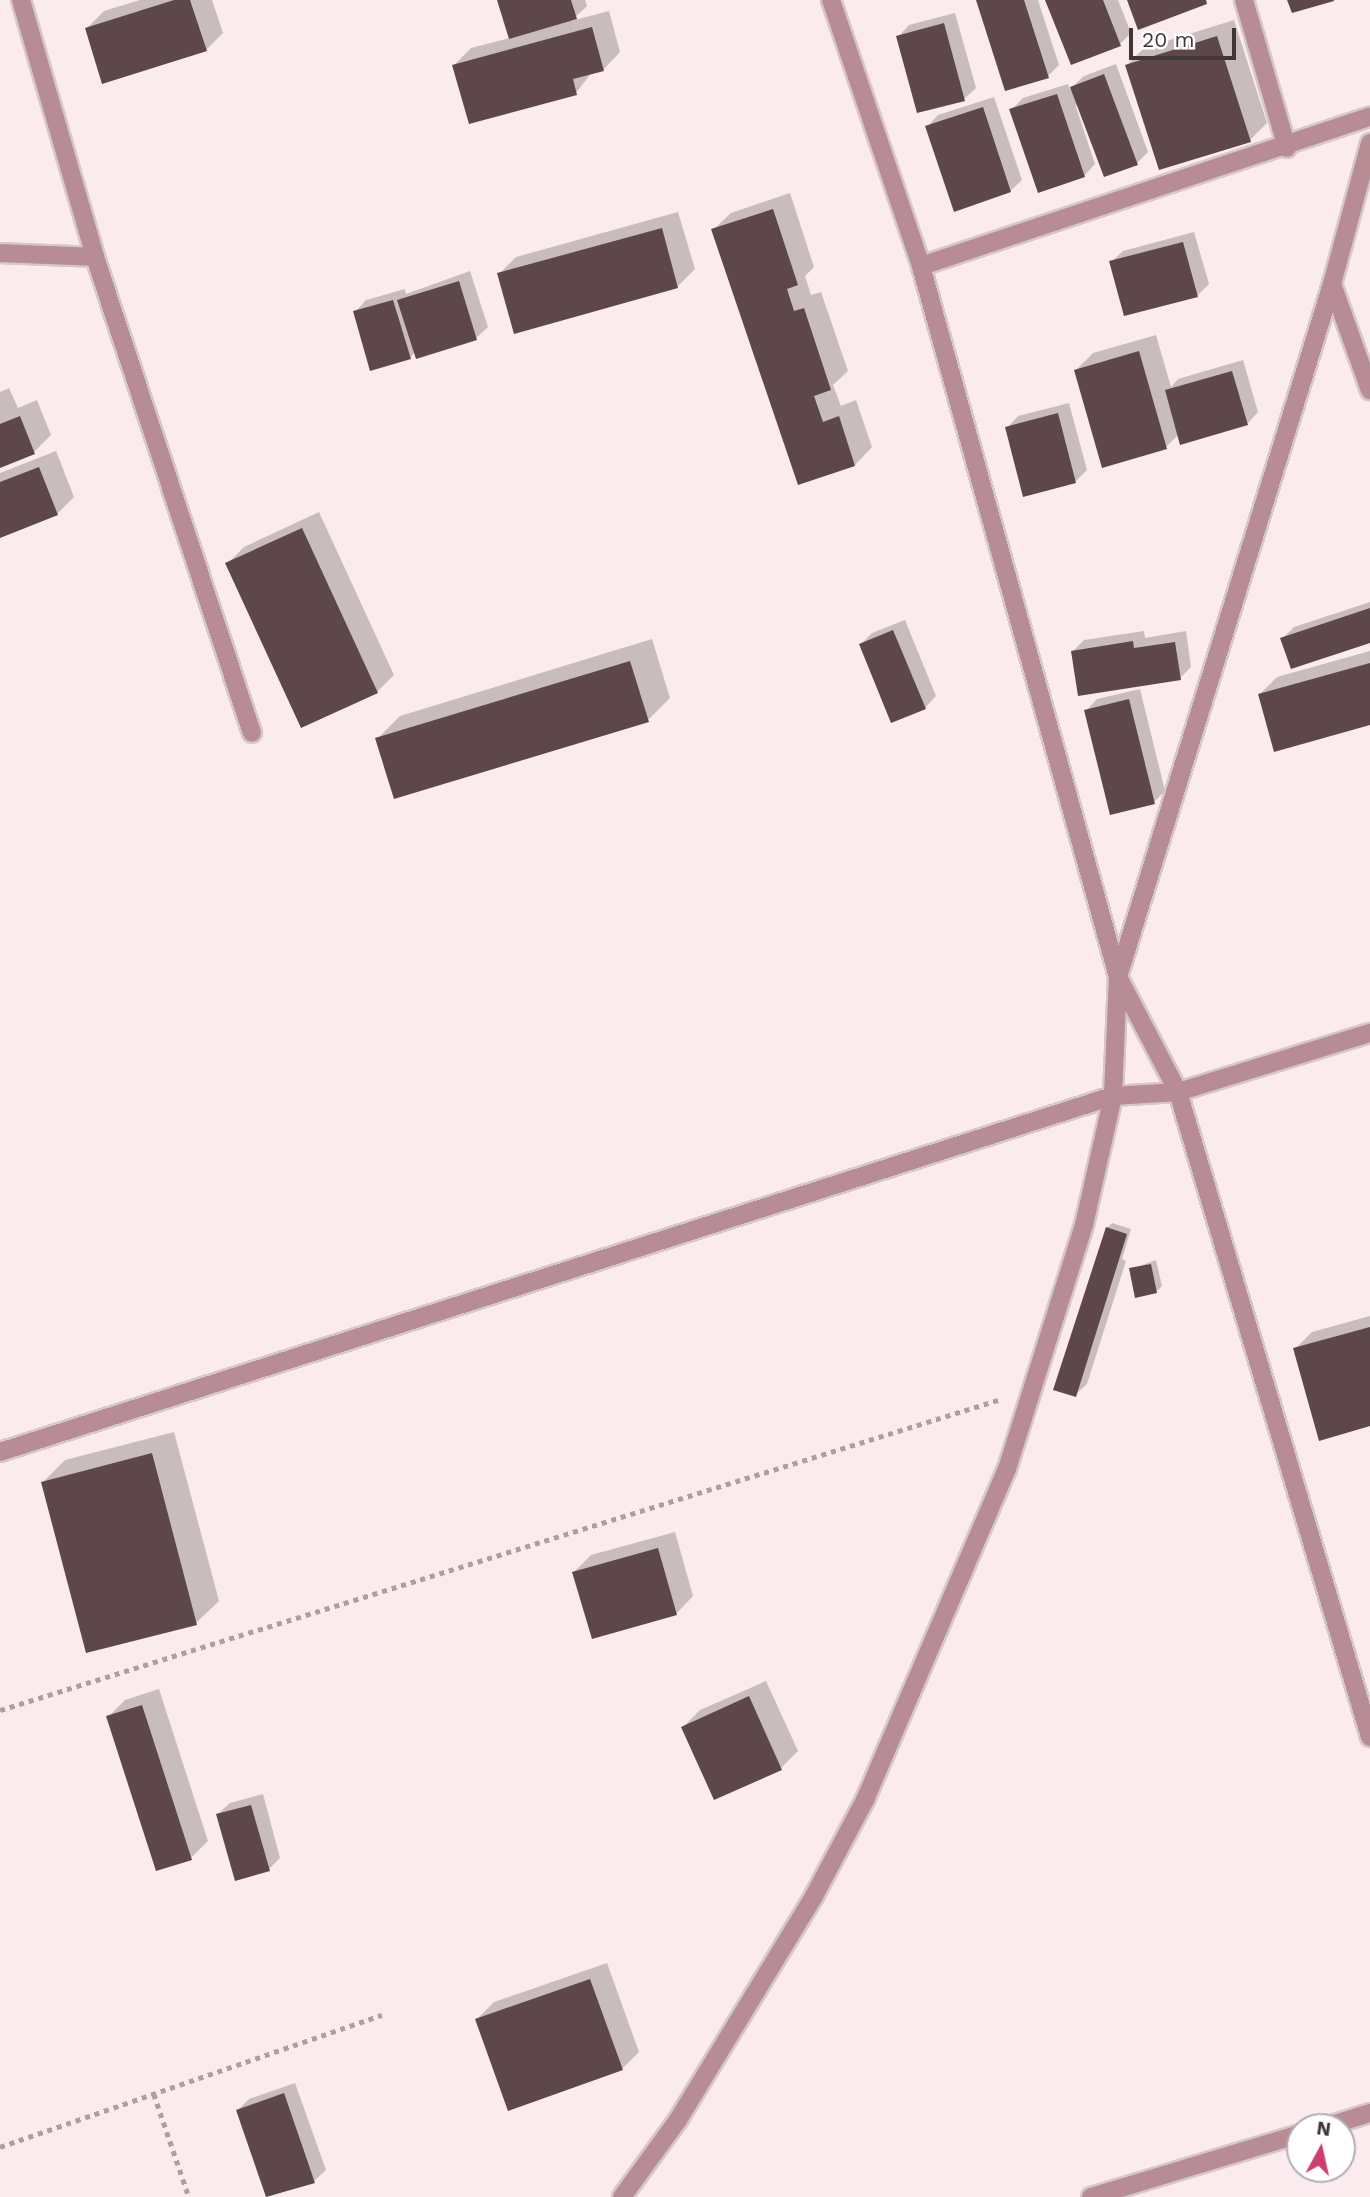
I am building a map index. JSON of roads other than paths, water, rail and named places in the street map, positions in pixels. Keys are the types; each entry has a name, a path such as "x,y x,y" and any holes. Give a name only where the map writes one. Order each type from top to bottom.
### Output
{"street":[{"path":"21,0 95,257 252,733"},
{"path":"831,0 921,267 1118,977 1178,1092 1370,1737"},
{"path":"1244,0 1287,148"},
{"path":"921,267 1287,148 1370,117"},
{"path":"622,2197 678,2120 814,1896 865,1800 1002,1481 1084,1225 1113,1096 1118,977 1332,284 1370,143"},
{"path":"0,253 95,257"},
{"path":"1332,284 1370,390"},
{"path":"0,1452 1113,1096 1178,1092 1370,1033"},
{"path":"1091,2197 1286,2138"}]}
